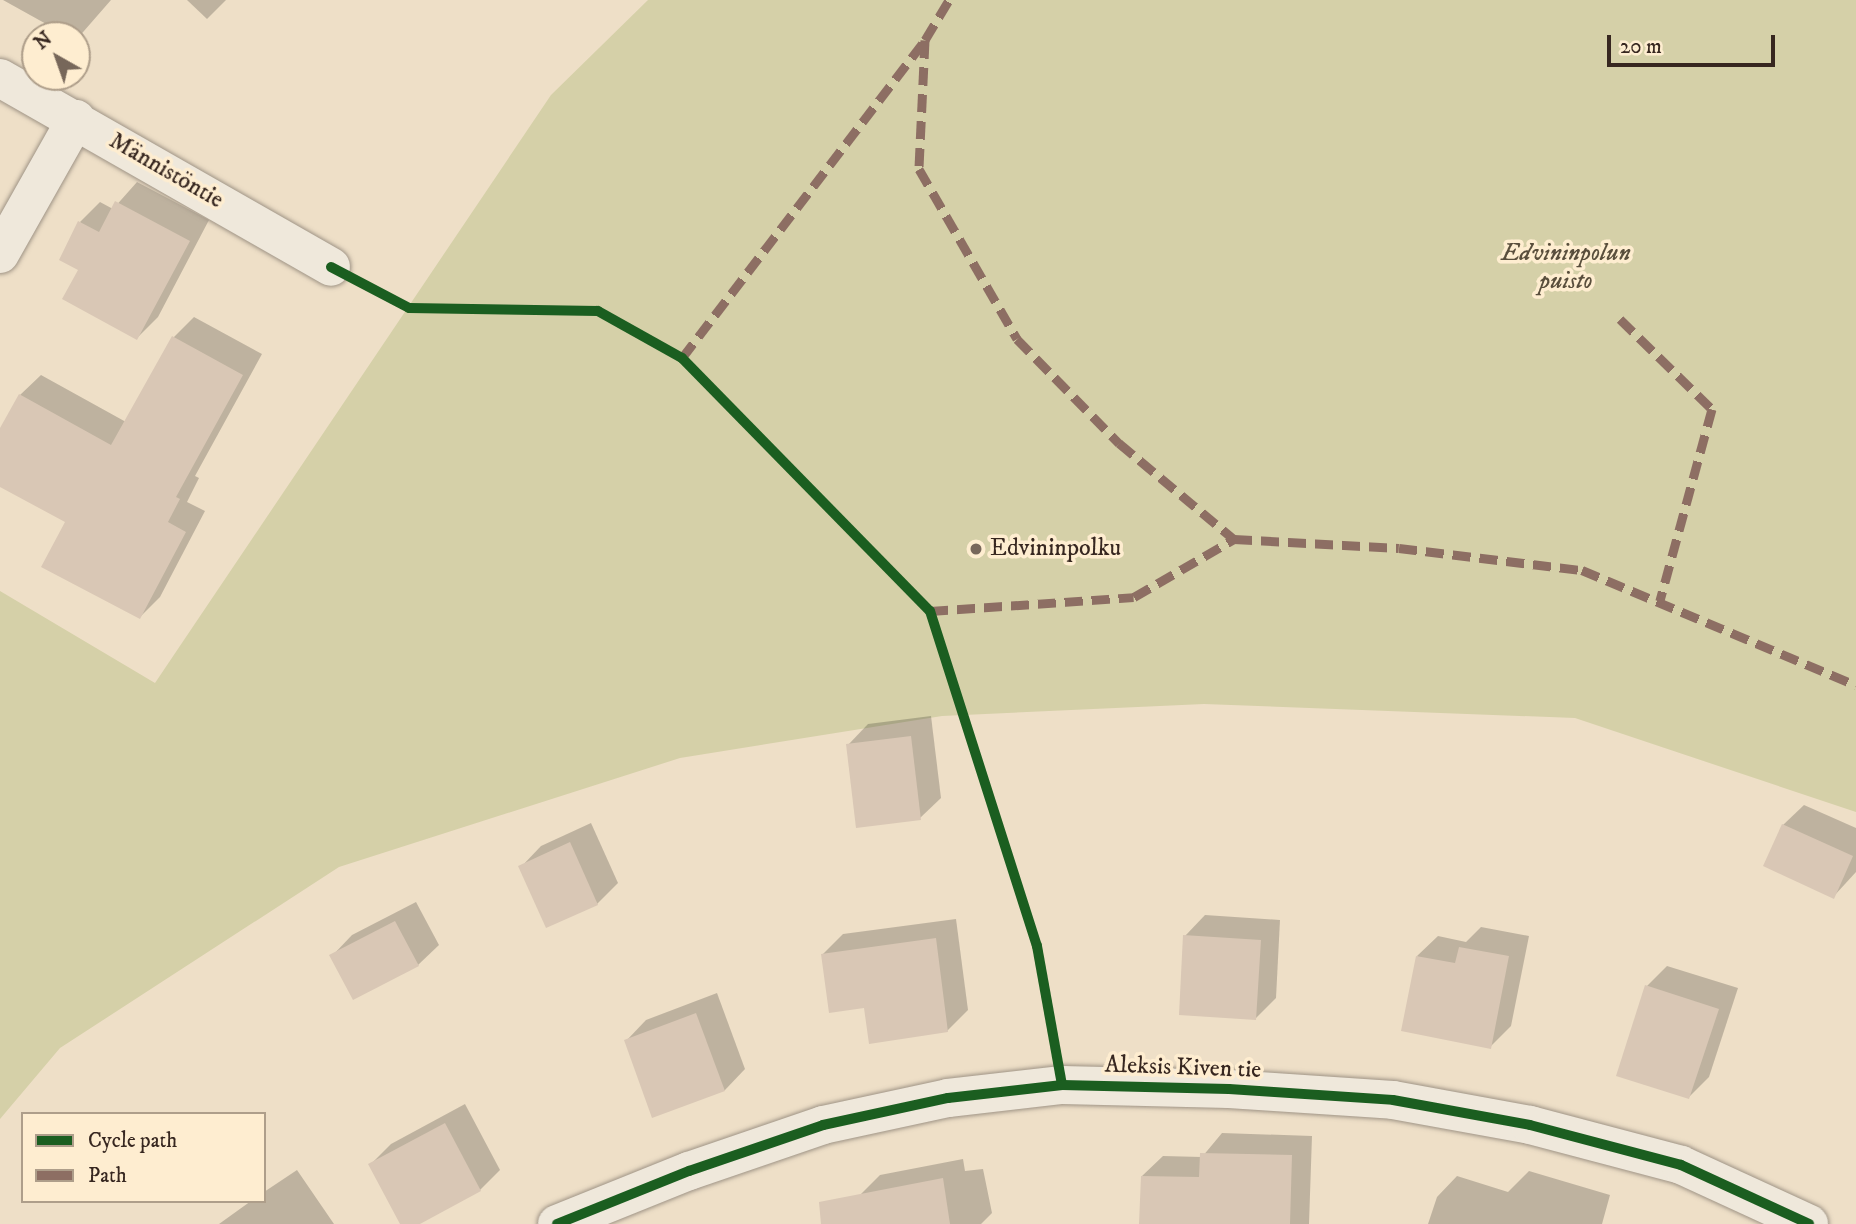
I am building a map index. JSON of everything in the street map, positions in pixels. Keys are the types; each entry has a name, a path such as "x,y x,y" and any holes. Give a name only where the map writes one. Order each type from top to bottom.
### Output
{"street":[{"name":"Männistöntie","path":"0,78 331,267"},
{"path":"0,254 76,119"},
{"name":"Aleksis Kiven tie","path":"557,1224 689,1171 823,1125 948,1098 1062,1085 1229,1089 1393,1100 1530,1125 1681,1165 1810,1224"}],"green space":[{"name":"Edvininpolun puisto","path":"648,0 1856,0 1856,812 1575,718 1204,704 942,716 680,758 339,867 60,1048 0,1119 0,591 155,683 551,95"}],"building":[{"path":"115,201 190,241 137,340 62,299 78,270 59,260 78,221 99,232"},
{"path":"172,336 243,375 176,497 180,499 168,522 186,532 140,619 41,567 65,522 0,487 0,428 19,394 111,445"},
{"path":"911,736 921,820 856,828 846,744"},
{"path":"1782,824 1853,856 1834,899 1763,866"},
{"path":"570,842 598,905 546,928 518,866"},
{"path":"395,921 419,966 353,1000 329,955"},
{"path":"1183,935 1261,940 1256,1020 1179,1015"},
{"path":"936,938 948,1032 869,1044 864,1008 829,1013 821,954"},
{"path":"1459,947 1509,956 1491,1049 1401,1031 1416,956 1455,963"},
{"path":"1645,985 1719,1009 1689,1099 1616,1076"},
{"path":"696,1013 725,1091 652,1118 624,1040"},
{"path":"445,1123 481,1191 420,1224 400,1224 368,1164"},
{"path":"1200,1153 1292,1155 1290,1224 1139,1224 1141,1176 1199,1177"},
{"path":"943,1178 950,1224 821,1224 819,1202"}],"marked path":[{"path":"682,358 925,40 949,0"},
{"path":"925,40 919,169 1017,339 1119,443 1234,539"},
{"path":"1620,319 1712,409 1660,601"},
{"path":"930,611 1134,597 1234,539 1399,548 1582,570 1856,685"}],"cycle path":[{"path":"331,267 409,308 598,311 682,358 930,611 1037,946 1062,1085"},
{"path":"557,1224 689,1171 823,1125 948,1098 1062,1085 1229,1089 1393,1100 1530,1125 1681,1165 1809,1224"}],"place":[{"name":"Edvininpolku","path":"976,549"}]}
